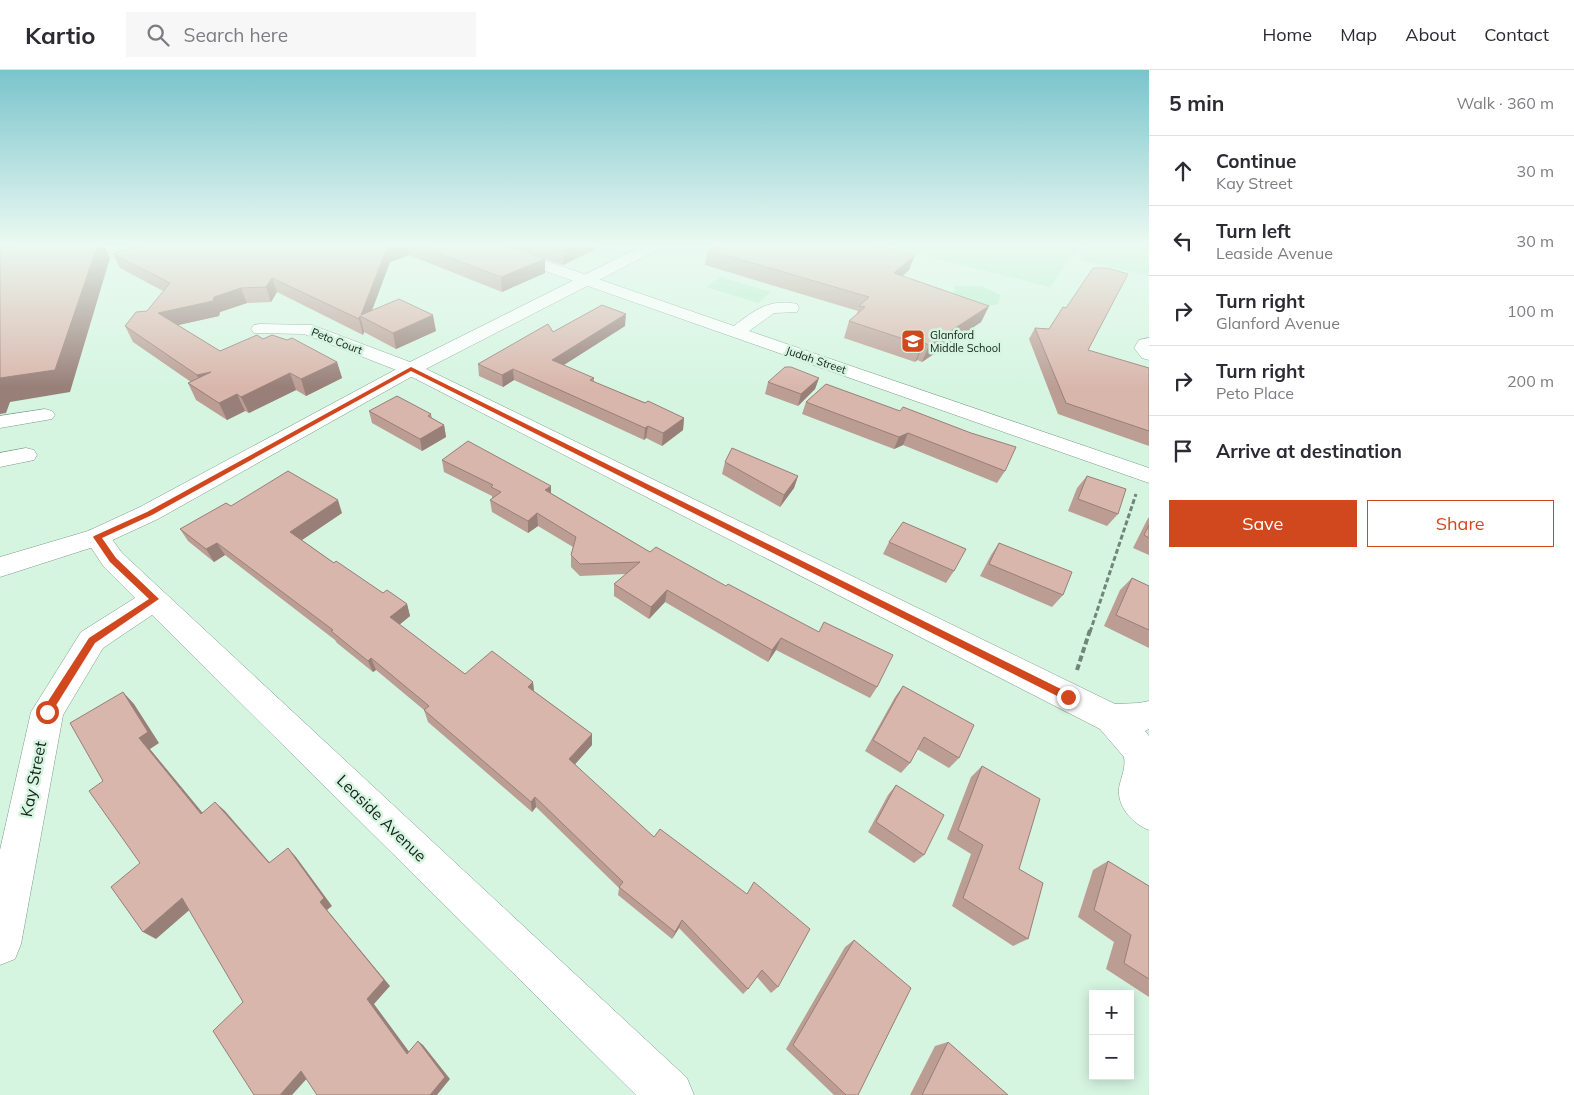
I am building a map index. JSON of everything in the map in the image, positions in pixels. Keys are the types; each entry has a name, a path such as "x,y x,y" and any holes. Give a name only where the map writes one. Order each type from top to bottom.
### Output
{"street":[{"path":"0,567 97,537 149,513 411,369 566,292"},
{"name":"Judah Street","path":"620,292 1146,475"},
{"path":"737,332 768,308 791,308"},
{"name":"Peto Court","path":"260,329 306,330 411,369 1112,719"},
{"path":"1149,343 1145,344 1143,348 1149,354"},
{"path":"0,422 45,415"},
{"path":"0,460 26,455"},
{"name":"Leaside Avenue","path":"97,537 113,560 670,1095"},
{"name":"Kay Street","path":"0,944 47,712 92,640 154,599"},
{"path":"1112,719 1139,718 1149,715"},
{"path":"1112,719 1132,740 1142,759 1136,790 1142,805 1149,812"}],"path":[{"path":"1068,697 1146,475"}],"green space":[{"path":"722,292 771,292 758,303"},
{"path":"954,292 994,292 1001,295 998,304 983,307 952,295"}],"building":[{"path":"0,292 82,292 55,370 0,378"},
{"path":"163,292 230,292 214,297 213,301 158,313 220,351 257,335 263,339 272,335 287,340 292,338 337,362 301,379 290,373 241,397 237,394 219,403 188,383 211,372 197,375 125,326 136,312 147,311"},
{"path":"301,292 370,292 361,315 399,299 433,315 393,333 360,316 359,319"},
{"path":"851,292 948,292 989,306 929,345 924,343 922,345 849,321 865,307 859,306 869,297"},
{"path":"1077,292 1119,292 1088,350 1149,368 1149,431 1066,403 1035,328 1049,329 1063,307 1066,308"},
{"path":"602,305 626,314 552,360 594,378 590,380 645,403 648,401 684,418 663,433 648,426 645,428 513,369 502,375 478,364 548,324 553,332"},
{"path":"785,367 791,367 819,378 801,394 768,382"},
{"path":"826,384 900,411 903,407 971,433 1016,447 1005,471 908,433 899,437 806,402"},
{"path":"397,396 431,414 428,416 444,425 420,439 369,411"},
{"path":"468,441 551,486 545,490 650,552 656,547 726,586 728,584 819,632 824,622 893,655 877,687 781,638 772,650 667,590 651,607 614,584 640,562 580,564 571,555 576,537 537,513 528,521 490,500 501,492 491,487 493,485 442,460"},
{"path":"732,448 798,476 784,495 725,462"},
{"path":"288,471 338,500 290,532 334,563 336,561 383,593 387,590 407,604 390,617 465,674 492,651 533,682 528,687 592,734 569,759 654,837 660,829 747,894 754,882 810,929 778,987 762,970 748,989 682,920 675,932 619,887 623,882 535,797 531,802 424,710 429,706 371,658 368,661 331,631 333,630 217,543 206,549 180,529 226,503 231,506"},
{"path":"1087,476 1126,489 1118,514 1078,499"},
{"path":"903,522 966,549 954,571 889,542"},
{"path":"1149,525 1149,538 1144,535"},
{"path":"999,543 1072,572 1063,595 989,564"},
{"path":"1132,578 1149,586 1149,630 1116,615"},
{"path":"903,686 974,725 959,758 924,737 910,763 873,740"},
{"path":"123,692 148,732 139,738 201,814 215,802 269,863 288,848 324,898 320,902 384,980 367,999 407,1054 418,1041 445,1077 430,1095 317,1095 301,1071 280,1095 254,1095 213,1031 243,1002 182,898 143,932 111,887 140,863 89,791 103,781 70,723"},
{"path":"982,766 1040,799 1019,869 1043,883 1028,939 963,898 983,845 958,830"},
{"path":"896,785 944,815 924,855 876,822"},
{"path":"1108,861 1149,886 1149,979 1124,963 1131,935 1094,910"},
{"path":"854,940 911,988 858,1095 846,1095 793,1045"},
{"path":"948,1042 1008,1095 922,1095"}],"place":[{"name":"Glanford Middle School","path":"913,341"}],"route":[{"path":"47,712 92,640 154,599 113,560 97,537 149,513 411,369 1068,697"}]}
